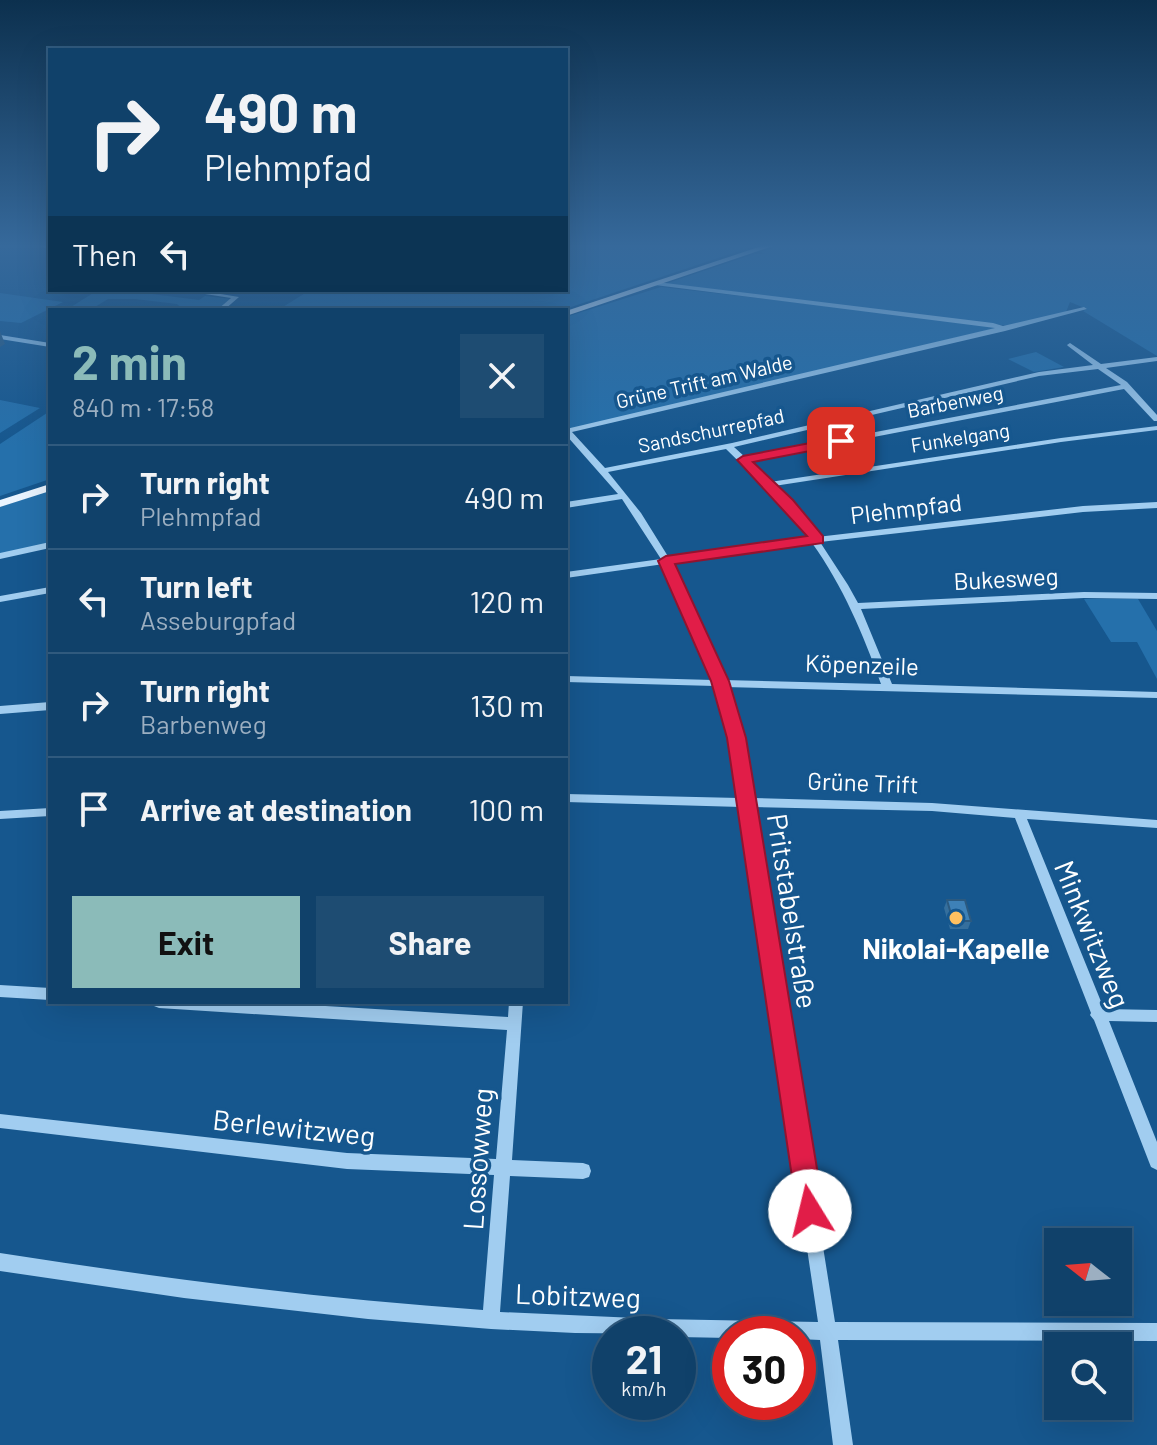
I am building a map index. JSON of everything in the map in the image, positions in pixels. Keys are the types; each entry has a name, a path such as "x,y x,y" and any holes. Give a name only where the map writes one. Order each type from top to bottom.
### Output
{"main road":[{"path":"0,504 48,488"}],"street":[{"path":"882,311 1006,329"},
{"name":"Grüne Trift am Walde","path":"568,431 1075,311"},
{"path":"0,337 48,345"},
{"path":"1070,345 1126,386 1157,419"},
{"name":"Sandschurrepfad","path":"603,471 728,446 1025,377 1157,359"},
{"name":"Barbenweg","path":"743,460 1126,386"},
{"name":"Funkelgang","path":"770,484 1157,428"},
{"name":"Pritstabelstraße","path":"568,433 624,496 666,561 720,681 736,738 843,1445"},
{"path":"728,446 770,484 817,539 857,606 888,688"},
{"path":"568,505 624,496"},
{"name":"Plehmpfad","path":"568,575 817,539 1083,509 1157,505"},
{"path":"0,556 48,545"},
{"path":"0,599 48,590"},
{"name":"Bukesweg","path":"857,606 1059,596 1157,596"},
{"name":"Köpenzeile","path":"568,679 1157,695"},
{"path":"0,710 48,706"},
{"name":"Grüne Trift","path":"568,798 894,805 1157,824"},
{"path":"0,815 48,812"},
{"name":"Minkwitzweg","path":"1019,813 1157,1162"},
{"path":"0,991 48,994"},
{"path":"191,1004 515,1024"},
{"name":"Lossowweg","path":"491,1320 516,1004"},
{"path":"1097,1015 1157,1016"},
{"name":"Berlewitzweg","path":"0,1121 347,1161 583,1171"},
{"name":"Lobitzweg","path":"0,1262 197,1292 491,1320 828,1330 1157,1332"}],"shaded area":[{"path":"0,311 44,311 21,323 0,321"},
{"path":"584,311 873,311 997,328 568,430 568,316"},
{"path":"890,311 1066,311 1009,326"},
{"path":"1084,311 1157,311 1157,356"},
{"path":"1036,352 1064,367 1034,372 1008,359"},
{"path":"0,400 40,408 0,433"},
{"path":"48,412 48,480 0,496 0,444"},
{"path":"48,491 48,544 0,555 0,507"},
{"path":"1084,599 1138,599 1157,631 1157,679 1137,642 1111,642"}],"building":[{"path":"947,900 965,900 971,921 953,921"}],"place":[{"name":"Nikolai-Kapelle","path":"956,918"}],"route":[{"path":"810,1211 736,738 720,681 666,561 817,539 788,503 743,460 841,441"}]}
